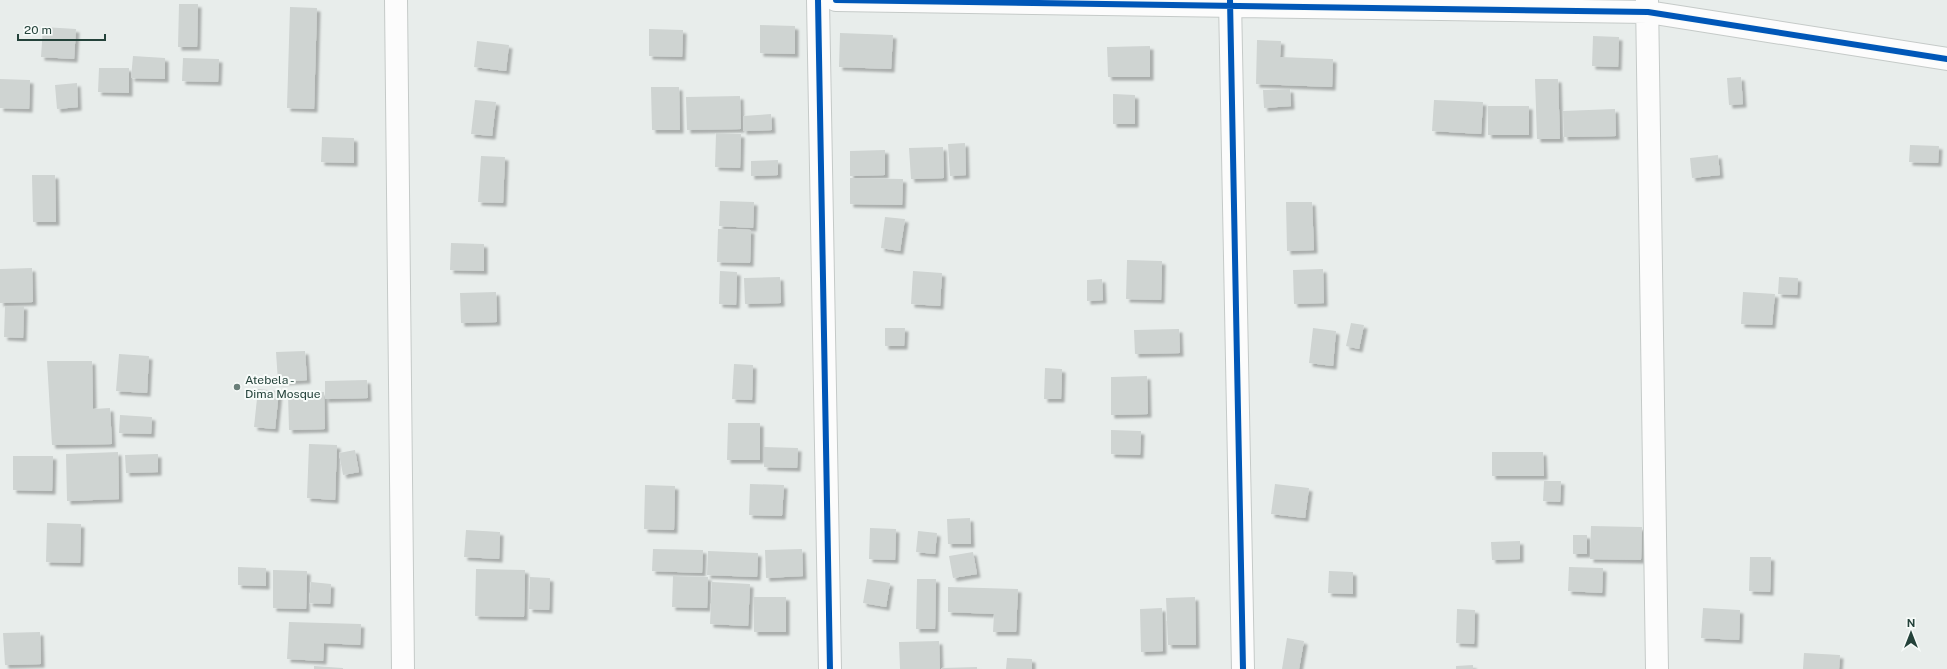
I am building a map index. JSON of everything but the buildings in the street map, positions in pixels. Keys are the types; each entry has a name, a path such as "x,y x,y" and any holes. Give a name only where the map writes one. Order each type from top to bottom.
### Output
{"street":[{"path":"396,0 403,669"},
{"path":"818,0 830,669"},
{"path":"836,0 1648,6 1947,59"},
{"path":"1230,3 1243,669"},
{"path":"1648,6 1657,669"}],"cycle path":[{"path":"818,0 830,669"},
{"path":"836,0 1648,12 1947,59"},
{"path":"1230,0 1243,669"}],"place":[{"name":"Atebela - Dima Mosque","path":"237,387"}]}
